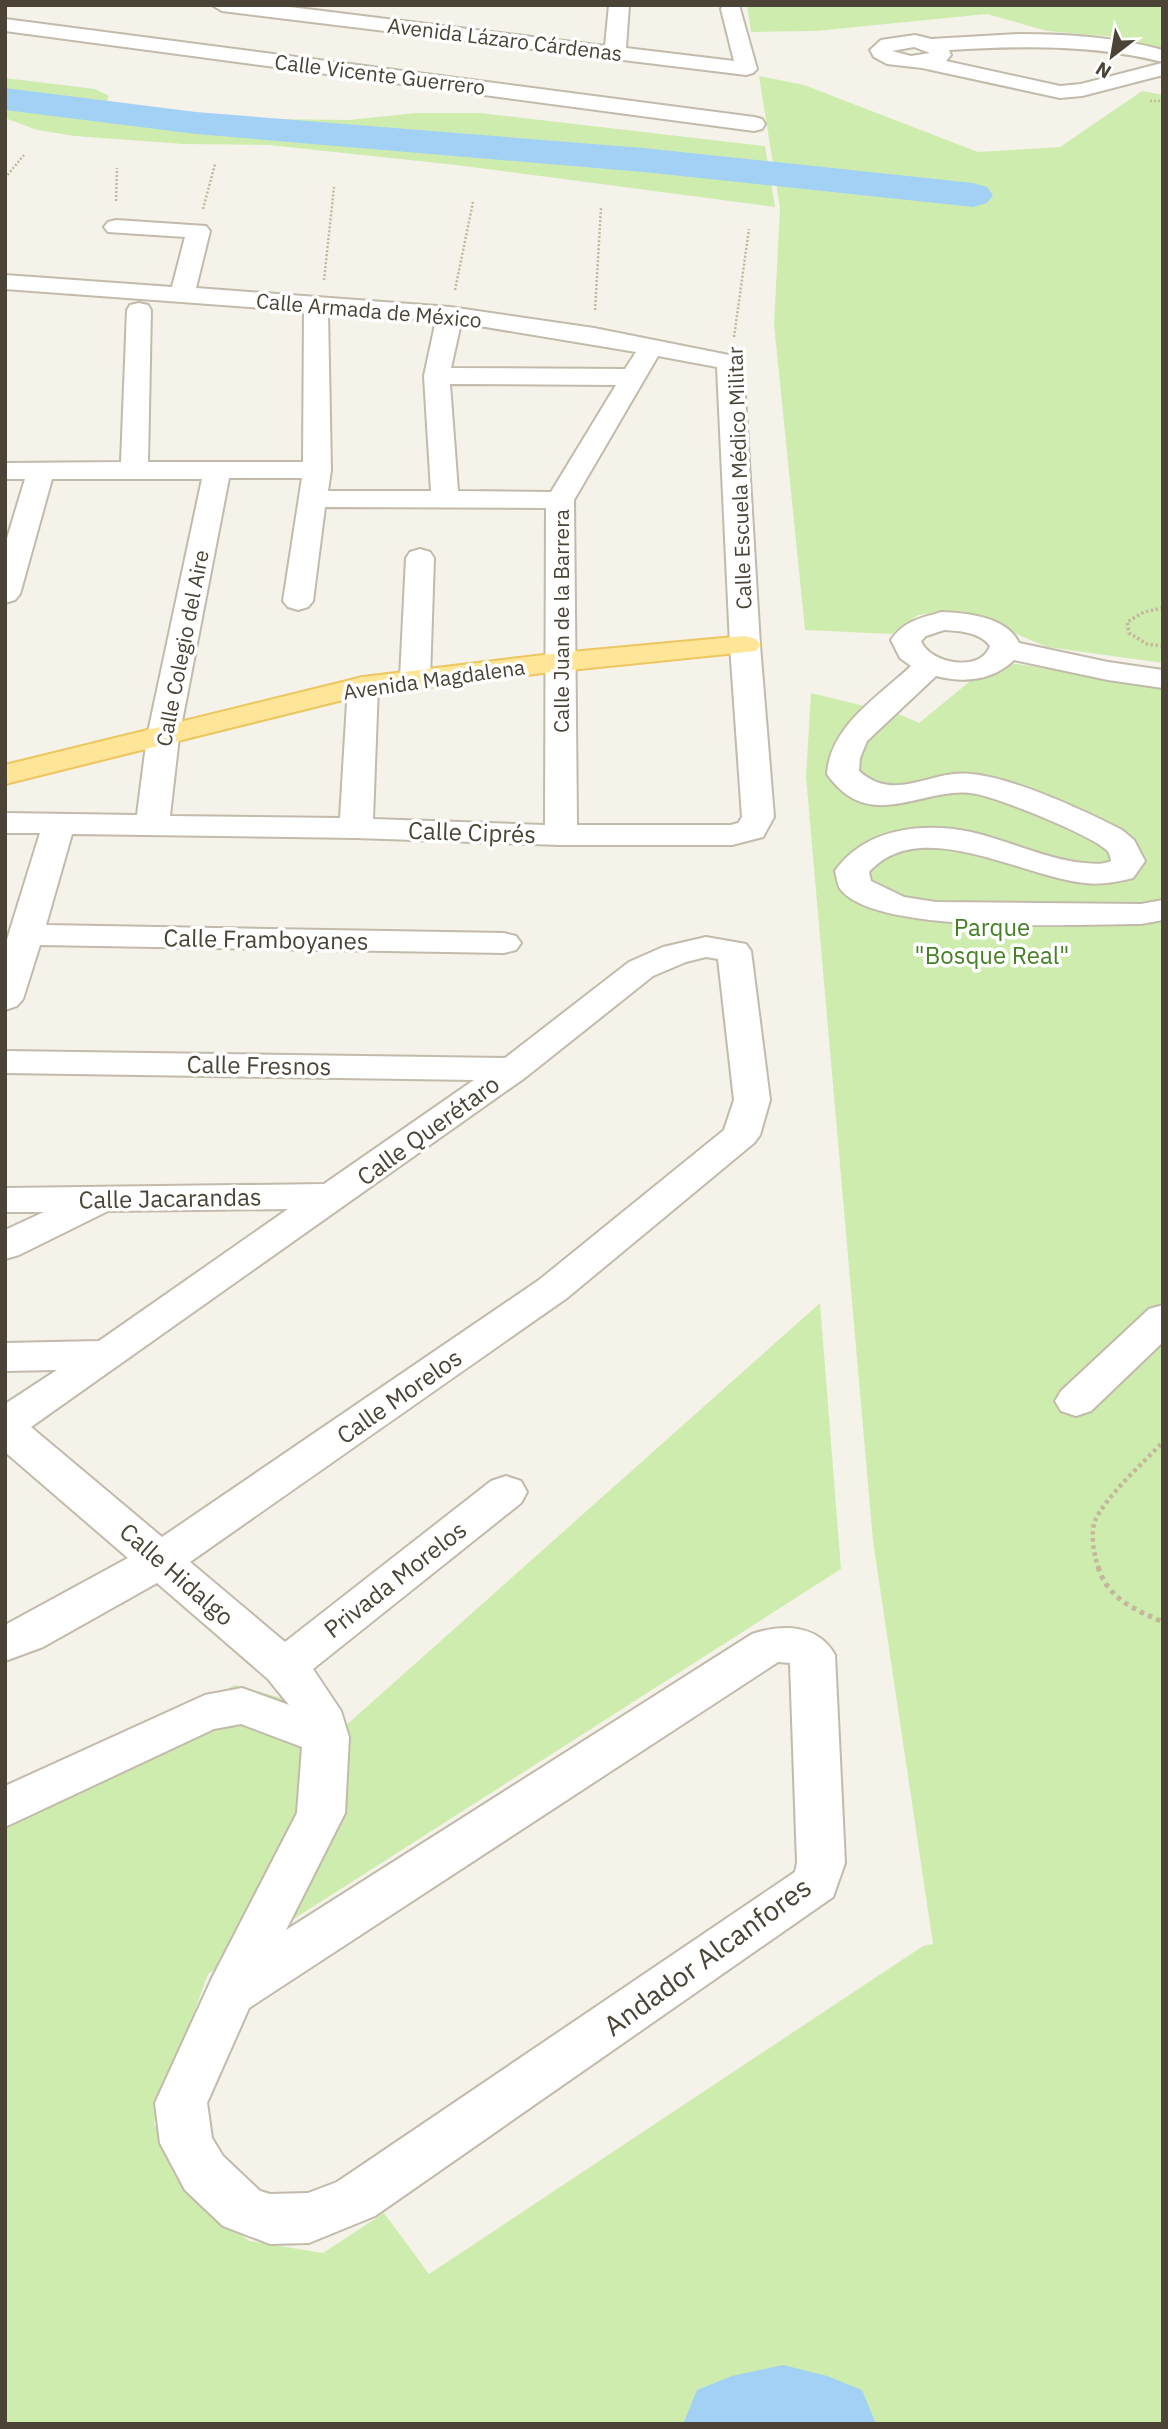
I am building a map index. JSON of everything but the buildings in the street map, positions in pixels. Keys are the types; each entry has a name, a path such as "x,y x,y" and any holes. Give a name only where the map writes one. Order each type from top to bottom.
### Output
{"main road":[{"name":"Avenida Magdalena","path":"5,775 363,686 559,662 745,645"}],"street":[{"name":"Avenida Lázaro Cárdenas","path":"222,5 375,14 499,38 746,69 731,9"},
{"path":"615,53 619,5"},
{"path":"499,38 502,16"},
{"name":"Calle Vicente Guerrero","path":"5,25 754,124"},
{"path":"932,54 1038,38 1077,39 1125,46 1163,56"},
{"path":"932,54 1065,47 1093,50 1162,69"},
{"path":"994,51 1000,59 1113,82"},
{"path":"932,54 1060,92 1162,69"},
{"path":"116,227 198,230 182,294"},
{"name":"Calle Armada de México","path":"5,282 273,300 320,295 594,335 730,362"},
{"path":"298,601 317,470 320,295"},
{"path":"134,471 139,310"},
{"path":"445,499 437,376 450,314"},
{"name":"Calle Juan de la Barrera","path":"561,835 560,500 651,347"},
{"name":"Calle Escuela Médico Militar","path":"730,362 745,645"},
{"path":"437,376 635,377"},
{"path":"5,471 317,470"},
{"path":"5,594 41,471"},
{"name":"Calle Colegio del Aire","path":"152,825 163,737 217,471"},
{"path":"314,499 560,500"},
{"path":"415,678 420,558"},
{"path":"956,621 979,625 1003,641 1005,649 1001,657 979,669 945,670 929,666 908,652 905,643 909,635 928,624 956,621"},
{"name":"Calle Ciprés","path":"5,823 58,826 356,828 561,835 732,835 751,830 758,817 745,645"},
{"path":"1005,649 1108,671 1163,678"},
{"path":"929,666 853,737 844,758 843,774 855,787 886,796 970,783 1004,793 1111,837 1126,850 1128,861 1121,871 1088,875 967,841 910,839 882,844 862,857 852,871 855,886 871,897 900,906 939,913 1156,916"},
{"path":"356,828 363,686"},
{"path":"5,999 58,826"},
{"name":"Calle Framboyanes","path":"27,934 505,943"},
{"name":"Calle Querétaro","path":"5,1426 513,1069 641,969 675,954 706,947 734,951 752,1100"},
{"name":"Calle Fresnos","path":"5,1062 513,1069"},
{"name":"Calle Morelos","path":"5,1644 27,1635 162,1560 553,1289 741,1135 752,1100"},
{"name":"Calle Jacarandas","path":"5,1200 335,1196"},
{"path":"5,1246 105,1199"},
{"path":"1076,1401 1163,1319"},
{"path":"5,1357 108,1355"},
{"name":"Calle Hidalgo","path":"5,1426 284,1667 300,1684 318,1712 326,1737"},
{"name":"Privada Morelos","path":"284,1667 506,1492"},
{"name":"Andador Alcanfores","path":"230,1993 768,1646 788,1643 802,1647 812,1655 821,1863 816,1883 356,2199 309,2218 270,2219 242,2209 204,2173 186,2143 181,2103 230,1993 321,1813 326,1737"},
{"path":"5,1808 205,1713 242,1706 326,1737"}],"path":[{"path":"5,178 24,155"},
{"path":"198,230 215,164"},
{"path":"116,227 117,168"},
{"path":"320,295 334,187"},
{"path":"450,314 473,202"},
{"path":"594,335 601,208"},
{"name":"Calle Escuela Médico Militar","path":"730,362 749,229"},
{"path":"1163,608 1143,612 1127,622 1129,633 1147,644 1163,646"},
{"path":"1163,1441 1115,1493 1094,1522 1095,1559 1104,1585 1128,1606 1163,1622"}],"green space":[{"path":"747,5 1163,5 1163,50 1115,37 1047,31 987,14 816,31 751,32"},
{"path":"759,76 804,85 978,152 1060,147 1142,91 1163,95 1163,663 1047,647 963,611 918,615 892,634 805,630 774,324 780,208"},
{"path":"5,78 95,89 109,96 106,104 185,118 349,120 416,113 480,113 765,146 775,207 456,165 269,145 183,144 75,136 37,130 5,118"},
{"name":"Parque \"Bosque Real\"","path":"1011,663 1114,680 1163,682 1163,2424 5,2424 5,1814 235,1685 289,1700 344,1727 820,1303 841,1569 208,1974 154,2123 193,2195 249,2241 323,2253 384,2213 429,2274 923,1946 933,1944 873,1541 806,777 811,693 901,715 919,723 974,678"}],"waterway":[{"path":"5,99 196,123 643,160 973,195"},
{"path":"732,2424 783,2412 827,2424"}]}
